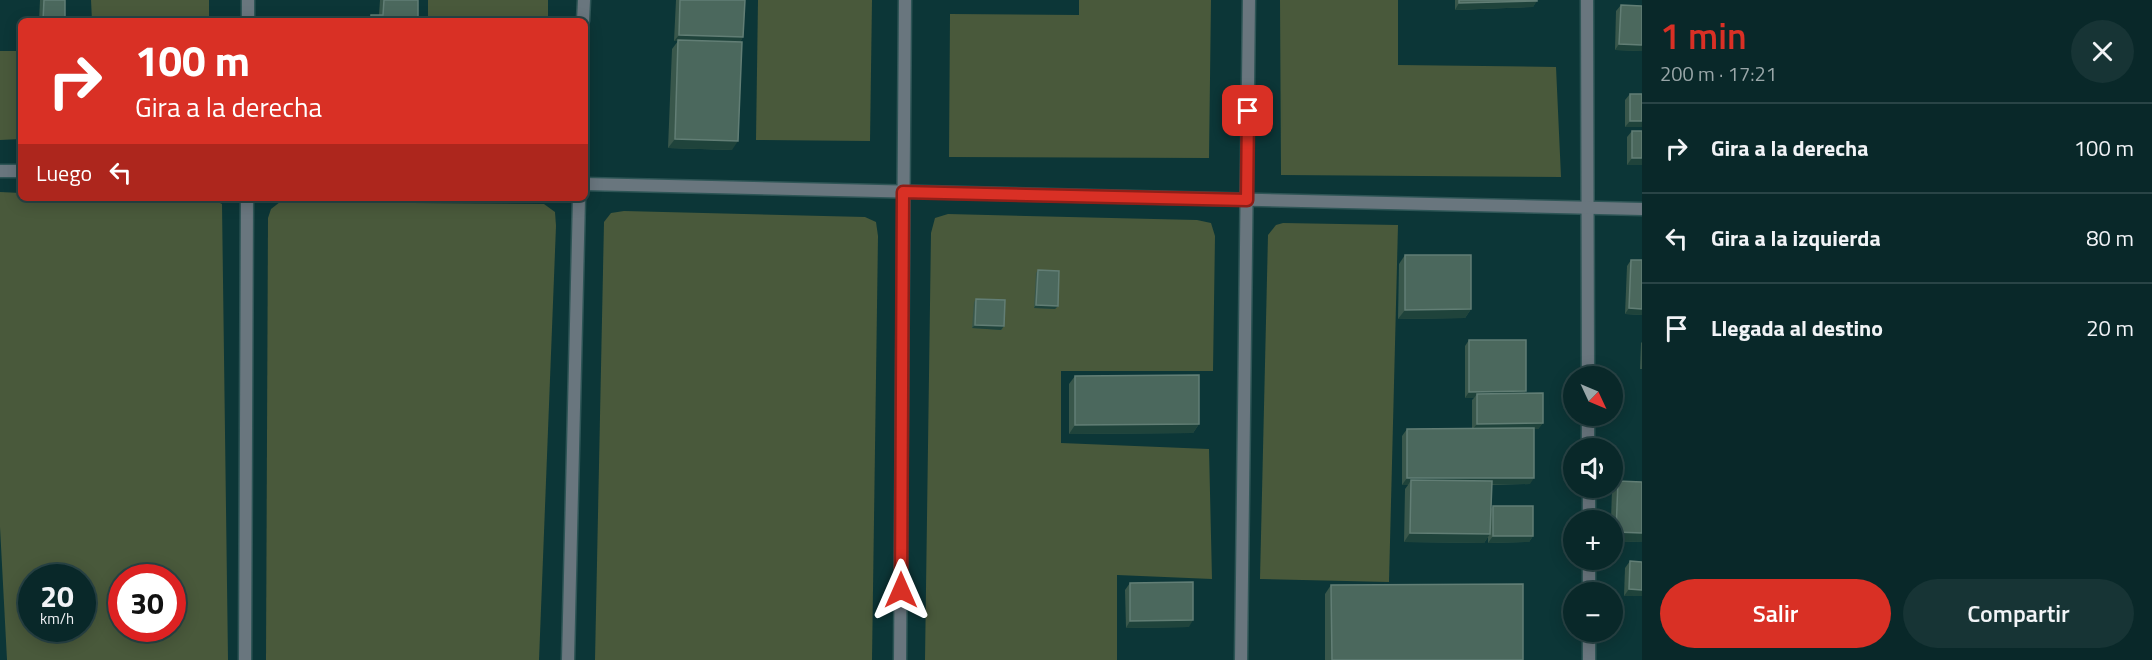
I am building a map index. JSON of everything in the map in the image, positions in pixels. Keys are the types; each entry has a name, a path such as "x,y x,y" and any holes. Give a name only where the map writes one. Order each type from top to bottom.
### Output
{"street":[{"path":"248,0 248,18"},
{"path":"583,18 584,0"},
{"path":"900,660 905,0"},
{"path":"1241,660 1249,0"},
{"path":"1587,0 1588,366"},
{"path":"0,171 18,171"},
{"path":"588,184 1642,209"},
{"path":"245,660 247,201"},
{"path":"568,660 579,201"},
{"path":"1589,642 1589,660"}],"green space":[{"path":"91,0 209,0 209,18 92,18"},
{"path":"428,0 548,0 548,18 428,18"},
{"path":"758,0 872,0 870,141 756,140"},
{"path":"1079,0 1211,0 1209,158 949,157 950,14 1079,15"},
{"path":"1280,0 1398,0 1398,65 1556,67 1561,177 1281,175"},
{"path":"0,51 18,51 18,139 0,140"},
{"path":"0,192 18,193 18,201 216,201 222,204 228,660 7,660 0,527"},
{"path":"280,202 544,204 555,212 539,660 266,660 268,218 271,209"},
{"path":"624,211 865,217 876,222 878,236 872,660 595,660 604,222 611,213"},
{"path":"948,214 1197,220 1211,223 1215,236 1213,371 1061,371 1061,443 1209,449 1212,579 1117,575 1117,660 925,660 931,233 935,218"},
{"path":"1283,223 1398,225 1389,582 1260,579 1268,235 1276,225"}],"building":[{"path":"44,0 65,0 65,18 43,18"},
{"path":"384,0 418,0 418,18 371,18 371,15 383,15"},
{"path":"680,0 745,0 743,37 679,35"},
{"path":"1459,0 1537,0 1537,1 1459,3"},
{"path":"1621,5 1642,6 1642,45 1619,44"},
{"path":"678,40 742,42 738,141 675,139"},
{"path":"1630,94 1642,94 1642,121 1630,121"},
{"path":"1632,131 1642,131 1642,158 1632,158"},
{"path":"1405,255 1471,255 1471,309 1405,310"},
{"path":"1631,260 1642,260 1642,309 1629,308"},
{"path":"1038,270 1059,271 1058,306 1036,305"},
{"path":"976,299 1005,300 1004,326 975,325"},
{"path":"1469,340 1526,340 1526,391 1469,392"},
{"path":"1199,375 1199,424 1075,425 1075,376"},
{"path":"1543,393 1543,423 1477,424 1477,394"},
{"path":"1534,428 1534,478 1407,478 1407,429"},
{"path":"1411,480 1492,481 1490,534 1410,533"},
{"path":"1623,481 1642,482 1642,533 1623,532 1623,510 1617,510 1617,498 1623,498"},
{"path":"1493,506 1533,506 1533,536 1493,536"},
{"path":"1630,561 1642,562 1642,590 1629,589"},
{"path":"1193,582 1193,620 1130,621 1130,583"},
{"path":"1523,584 1523,660 1332,660 1331,585"}],"route":[{"path":"901,590 903,192 1247,200 1248,111"}]}
